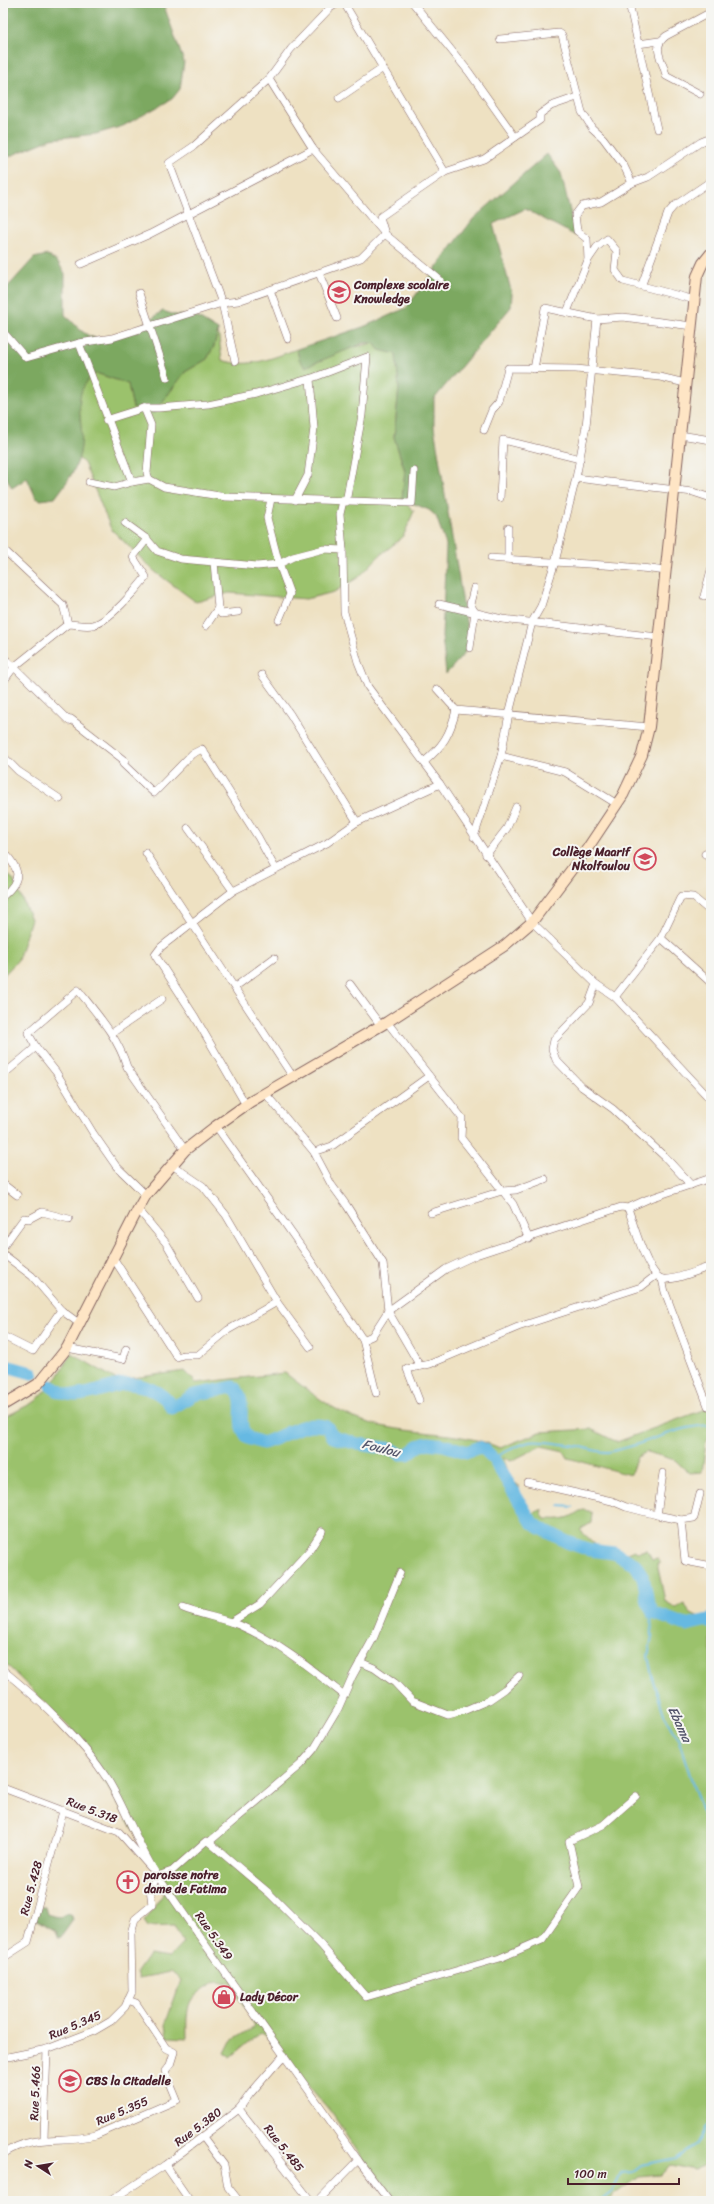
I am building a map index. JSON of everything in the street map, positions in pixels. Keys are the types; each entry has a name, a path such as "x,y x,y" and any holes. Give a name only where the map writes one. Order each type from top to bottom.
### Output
{"street":[{"path":"235,361 222,303 170,163 194,146 269,79 291,49 330,8 338,3"},
{"path":"344,3 445,172"},
{"path":"413,3 469,72 515,137"},
{"path":"629,3 657,129"},
{"path":"638,44 659,41 711,12"},
{"path":"500,39 559,33 562,35 582,112 592,128 603,138 624,166 632,183"},
{"path":"659,41 658,52 666,76 700,94"},
{"path":"340,98 383,68"},
{"path":"269,79 313,150 385,234 440,280"},
{"path":"385,234 380,216 445,172 484,159 540,120 540,114 551,106 577,97"},
{"path":"588,260 587,239 577,231 575,215 582,206 601,202 632,183 648,177 701,142 711,138"},
{"path":"81,264 150,234 313,150"},
{"path":"642,284 668,213 674,206 711,181"},
{"path":"6,335 26,358 78,343 112,338 167,322 222,303 238,301 361,258 385,234"},
{"path":"567,312 588,260 597,247 607,239 617,251 615,270 624,281 642,284 695,300"},
{"path":"3,1405 38,1384 50,1372 67,1348 112,1256 146,1195 185,1150 246,1105 384,1024 504,946 532,922 587,849 633,778 642,755 649,727 697,276 703,263 711,253"},
{"path":"319,273 337,318"},
{"path":"270,290 288,339"},
{"path":"139,293 167,378"},
{"path":"534,369 544,308 597,319 623,317 692,326"},
{"path":"474,837 501,756 509,714 532,622 541,606 555,562 576,478 593,371 593,346 597,319"},
{"path":"78,343 91,374 106,420 132,482"},
{"path":"106,420 144,408 208,404 256,394 310,379 367,357 362,415 344,502 340,514 343,550 344,612 358,662 368,687 440,784 532,922 596,984 615,997 711,1100"},
{"path":"484,430 492,410 499,402 508,368 593,371 660,377 685,383"},
{"path":"295,500 308,475 314,428 310,379"},
{"path":"144,408 151,425 147,473 149,479"},
{"path":"680,435 711,440"},
{"path":"500,498 503,440 580,459"},
{"path":"89,482 114,487 149,479 164,487 226,497 412,503 414,472"},
{"path":"576,478 674,491 693,492 711,498"},
{"path":"271,499 267,518 279,564 290,594 279,620"},
{"path":"125,523 148,538 157,550 181,559 257,566 279,564 308,552 324,549 343,550"},
{"path":"508,528 508,559"},
{"path":"3,682 14,668 68,624 93,625 108,616 139,586 146,577 133,557 148,538"},
{"path":"3,550 63,605 68,624"},
{"path":"490,558 619,565 666,571"},
{"path":"214,562 218,608 221,614 238,612"},
{"path":"704,596 711,570"},
{"path":"470,648 475,612 470,604 474,588"},
{"path":"439,604 502,618 658,637"},
{"path":"206,626 218,608"},
{"path":"3,657 69,722 71,719 125,762 123,764 154,793 192,754 202,749 258,837 275,868"},
{"path":"262,675 290,714 357,822"},
{"path":"437,689 456,710 649,727"},
{"path":"424,762 440,748 452,728 456,710"},
{"path":"3,756 18,771 60,799"},
{"path":"501,756 564,772 617,804"},
{"path":"246,1105 195,1017 156,955 161,947 233,890 327,843 357,822 440,784"},
{"path":"486,855 507,828 516,807"},
{"path":"188,828 233,890"},
{"path":"3,851 16,866 17,874 12,888 3,896"},
{"path":"146,853 293,1077"},
{"path":"705,854 711,860"},
{"path":"615,997 661,938 681,896 693,897 711,912"},
{"path":"661,938 711,983"},
{"path":"235,987 274,958"},
{"path":"350,984 429,1076 462,1118 461,1138 513,1204 529,1239"},
{"path":"596,984 589,1003 554,1040 552,1049 556,1060 582,1087 613,1109 665,1157 691,1185"},
{"path":"146,1195 116,1166 56,1072 36,1047 28,1033 78,990 112,1033 124,1055 127,1067 185,1150"},
{"path":"112,1033 162,999"},
{"path":"3,1075 36,1047"},
{"path":"314,1152 332,1146 429,1076"},
{"path":"265,1093 314,1152 330,1184 347,1206 383,1263 388,1311 420,1366"},
{"path":"216,1126 305,1252 363,1340 376,1393"},
{"path":"172,1165 202,1186 226,1216 277,1302 310,1347"},
{"path":"363,1340 372,1336 388,1311 446,1269 476,1255 529,1239 621,1207 628,1208 648,1199 711,1178"},
{"path":"430,1213 502,1191 516,1190 545,1179"},
{"path":"3,1184 17,1195"},
{"path":"628,1208 649,1265 655,1276 662,1279 671,1279 711,1266"},
{"path":"138,1209 166,1243 198,1298"},
{"path":"3,1247 24,1218 29,1219 42,1212 69,1219"},
{"path":"3,1254 32,1276 61,1310 80,1324"},
{"path":"112,1256 177,1357 183,1355 198,1355 228,1330 277,1302"},
{"path":"419,1400 407,1369 430,1364 518,1327 641,1287 655,1276"},
{"path":"662,1279 664,1292 708,1406"},
{"path":"3,1336 33,1351 61,1310"},
{"path":"67,1348 123,1359 126,1349"},
{"path":"657,1514 662,1473"},
{"path":"528,1482 612,1501 626,1508 681,1520 694,1518 700,1494"},
{"path":"681,1520 685,1561 711,1566"},
{"path":"231,1622 260,1604 309,1551 322,1531"},
{"path":"158,1876 172,1871 206,1841 209,1842 300,1765 314,1750 326,1730 374,1637 400,1573"},
{"path":"183,1608 231,1622 282,1648 344,1695"},
{"path":"360,1662 374,1668 395,1683 412,1701 448,1715 463,1711 489,1700 505,1689 519,1676"},
{"name":"Rue 5.349","path":"3,1670 30,1692 86,1750 108,1782 158,1876 358,2160 389,2201"},
{"name":"Rue 5.318","path":"3,1788 119,1832 158,1876"},
{"path":"209,1842 269,1893 320,1944 366,1997 500,1958 542,1940 579,1888 569,1841 603,1825 636,1796"},
{"name":"Rue 5.428","path":"3,1958 28,1942 63,1811"},
{"name":"Rue 5.345","path":"3,2058 47,2049 94,2031 111,2021 125,2007 132,1992 131,1933 135,1919 152,1905 150,1888 158,1876"},
{"name":"Rue 5.355","path":"3,2154 24,2143 44,2138 85,2138 96,2135 177,2100 165,2071 170,2065 174,2052 166,2048 136,2003 128,2000"},
{"name":"Rue 5.466","path":"44,2138 47,2049"},
{"name":"Rue 5.380","path":"110,2201 164,2165 240,2109 258,2084 284,2055"},
{"name":"Rue 5.485","path":"240,2109 311,2201"},
{"path":"203,2137 224,2165 228,2187 239,2201"},
{"path":"318,2201 358,2160"},
{"path":"164,2165 190,2201"}],"green space":[{"path":"3,3 163,3 184,62 180,89 172,99 123,126 96,134 51,139 3,159"},
{"path":"547,154 561,173 576,236 525,209 493,224 512,294 511,307 434,399 434,427 469,640 464,654 446,674 442,636 446,545 436,516 429,510 402,499 405,471 394,437 399,388 396,354 379,350 374,343 364,343 305,367 299,359 297,349 363,327 406,308 473,219"},
{"path":"47,255 58,262 65,274 65,315 83,332 93,337 103,339 124,334 163,311 175,315 195,316 218,330 214,346 207,359 185,372 154,413 133,408 128,384 96,373 87,381 82,389 80,398 82,436 78,461 72,474 55,498 41,500 36,498 27,478 12,488 3,474 3,292 34,258"},
{"path":"218,330 222,360 232,362 251,363 279,356 297,349 299,359 374,343 380,350 396,354 399,388 394,437 405,471 402,499 414,511 403,537 379,556 359,577 334,592 306,599 229,593 196,602 154,571 111,529 84,463 78,458 80,439 80,396 82,387 86,380 96,373 128,384 133,408 154,413 185,372 207,359 214,346"},
{"path":"3,871 13,879 31,919 18,960 3,976"},
{"path":"71,1353 117,1380 185,1371 196,1383 285,1373 332,1407 363,1421 397,1429 467,1438 500,1448 540,1432 591,1429 617,1442 711,1407 711,1437 706,1442 702,1472 689,1473 675,1460 647,1452 637,1457 630,1475 568,1458 564,1451 541,1446 511,1461 503,1457 511,1480 518,1485 518,1496 531,1514 543,1509 542,1515 545,1519 563,1519 584,1510 592,1513 591,1523 580,1530 601,1550 628,1553 635,1550 637,1552 647,1550 652,1559 658,1558 660,1562 657,1563 665,1601 676,1608 684,1604 691,1613 701,1618 711,1615 711,2161 696,2170 670,2165 661,2175 638,2177 611,2197 609,2201 391,2201 331,2112 266,2036 260,2033 230,2058 225,2053 231,2041 255,2026 230,1983 217,1981 200,1992 190,2003 187,2017 187,2038 167,2037 165,2025 181,1980 171,1972 139,1978 137,1972 149,1955 169,1958 183,1943 174,1926 148,1927 144,1921 164,1893 166,1885 77,1735 3,1661 3,1418 36,1401 58,1377"},
{"path":"46,1907 48,1914 56,1917 69,1914 72,1916 73,1920 61,1937 59,1938 56,1931 35,1919 38,1909"}],"waterway":[{"name":"Foulou","path":"3,1367 10,1367 32,1373"},
{"name":"Foulou","path":"51,1386 59,1391 76,1395 126,1384 142,1386 163,1397 172,1408 194,1395 233,1387 237,1391 241,1400 241,1421 244,1431 248,1438 263,1443 302,1427 318,1425 327,1427 333,1437 358,1444 392,1449 400,1454 408,1454 418,1446 428,1443 444,1445 467,1452 479,1447 485,1450 493,1458 533,1524 567,1542 590,1550 614,1553 635,1564 643,1577 648,1602 653,1613 686,1625 708,1620 711,1623"},
{"path":"493,1458 529,1442 545,1442 578,1446 608,1452 672,1432 697,1426 711,1425"},
{"path":"559,1506 573,1507"},
{"name":"Ebama","path":"653,1613 651,1616 652,1636 648,1656 653,1681 664,1714 678,1738 711,1840"},
{"name":"Ebama","path":"600,2201 612,2192 621,2173 632,2172 641,2165 676,2158 696,2144 705,2128 711,2123"}],"place":[{"name":"Complexe scolaire Knowledge","path":"339,292"},
{"name":"Collège Maarif Nkolfoulou","path":"645,859"},
{"name":"paroisse notre dame de Fatima","path":"128,1882"},
{"name":"Lady Décor","path":"224,1997"},
{"name":"CBS la Citadelle","path":"70,2081"}]}
